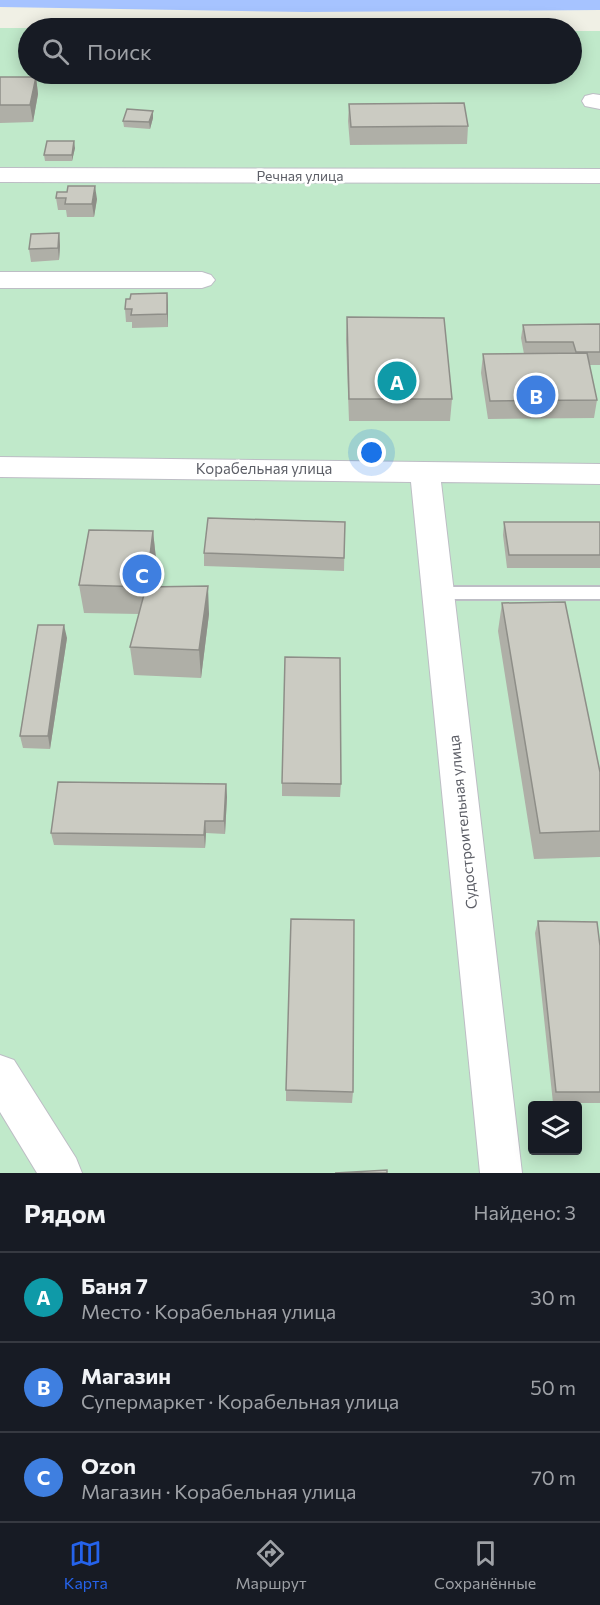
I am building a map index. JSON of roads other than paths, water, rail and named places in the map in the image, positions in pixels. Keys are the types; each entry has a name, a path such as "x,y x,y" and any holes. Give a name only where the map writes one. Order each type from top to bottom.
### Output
{"street":[{"name":"Речная улица","path":"0,175 600,176"},
{"path":"0,280 202,280"},
{"name":"Корабельная улица","path":"0,467 600,474"},
{"name":"Судостроительная улица","path":"425,471 501,1173"},
{"path":"0,1074 61,1173"}],"lane":[{"path":"438,593 600,593"}],"water":[{"path":"0,0 600,0 600,10 307,12 0,7"}],"place":[{"name":"Баня 7","path":"397,381"},
{"name":"Магазин","path":"536,395"},
{"name":"Ozon","path":"142,574"}]}
